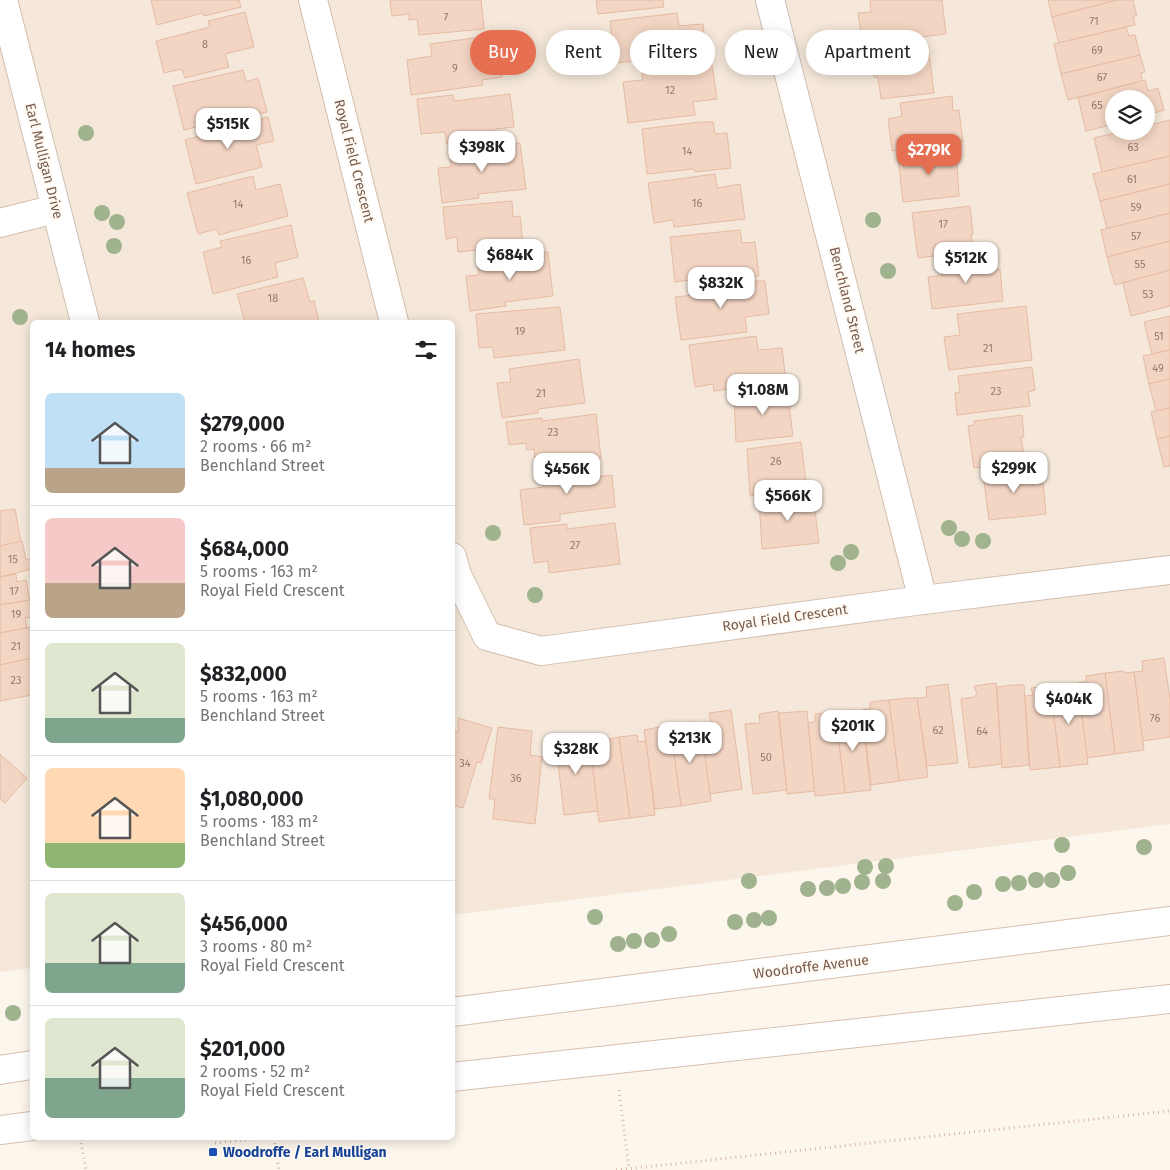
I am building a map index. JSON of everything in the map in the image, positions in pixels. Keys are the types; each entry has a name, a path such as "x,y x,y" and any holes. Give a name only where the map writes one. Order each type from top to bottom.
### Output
{"street":[{"name":"Earl Mulligan Drive","path":"3,0 84,320"},
{"name":"Royal Field Crescent","path":"313,0 393,320"},
{"name":"Benchland Street","path":"770,0 923,600"},
{"path":"0,223 55,209"},
{"name":"Royal Field Crescent","path":"455,568 487,636 541,651 923,600 1170,570"},
{"name":"Woodroffe Avenue","path":"455,1012 1170,921"},
{"path":"455,1077 1170,998"},
{"path":"0,1070 30,1066"},
{"path":"0,1130 30,1126"}],"path":[{"path":"615,1059 629,1169"},
{"path":"616,1170 1170,1110"},
{"path":"80,1140 86,1170"},
{"path":"215,1143 244,1140"},
{"path":"274,1140 279,1170"}],"shaded area":[{"path":"0,0 1170,0 1170,824 455,915 455,320 30,320 30,968 0,972"}],"building":[{"path":"151,0 239,0 241,7 204,16 203,13 157,25"},
{"path":"390,0 481,0 484,29 419,35 417,19 409,20 409,14 392,16"},
{"path":"596,0 663,0 664,7 598,14"},
{"path":"870,0 942,0 946,34 929,36 929,30 860,30 858,13 871,12"},
{"path":"1048,0 1117,0 1052,17"},
{"path":"1117,0 1133,0 1137,16 1133,16 1135,25 1059,43 1052,17"},
{"path":"245,12 254,47 225,54 229,67 185,78 182,69 164,73 156,41 210,27 208,21"},
{"path":"677,13 679,26 703,24 704,30 630,30 630,61 620,62 620,30 611,30 610,21"},
{"path":"1126,27 1129,36 1135,35 1140,55 1061,74 1054,44"},
{"path":"470,39 470,75 502,75 502,77 482,80 483,85 411,95 407,60 432,56 430,44"},
{"path":"929,53 934,93 881,99 878,77 874,77 874,75 929,75"},
{"path":"1140,55 1145,72 1141,73 1142,81 1068,100 1061,74"},
{"path":"243,70 246,82 258,78 267,112 232,121 230,118 184,130 173,86"},
{"path":"642,75 713,75 717,99 693,102 695,115 628,123 623,82 643,80"},
{"path":"1145,80 1148,90 1108,90"},
{"path":"1158,88 1164,110 1155,113 1155,90 1151,90"},
{"path":"1105,91 1105,126 1086,131 1078,98"},
{"path":"510,94 514,127 496,129 497,139 453,145 447,144 445,132 421,134 417,99 453,95 454,101"},
{"path":"952,96 953,111 959,110 963,142 892,151 888,119 902,116 900,103"},
{"path":"268,117 274,141 256,145 262,167 196,184 185,140"},
{"path":"1170,120 1170,156 1102,172 1094,138 1105,135 1105,140 1155,140 1155,124"},
{"path":"713,122 715,134 727,133 731,168 695,172 694,169 647,174 642,129"},
{"path":"520,143 526,189 478,194 479,198 442,203 438,168 451,167 450,154"},
{"path":"956,150 959,196 903,202 898,158"},
{"path":"1170,156 1170,184 1100,201 1093,174"},
{"path":"715,174 717,188 740,184 745,219 674,227 673,220 654,223 648,183"},
{"path":"253,176 256,190 280,184 288,216 219,235 217,229 198,234 187,193"},
{"path":"1170,184 1170,213 1107,229 1100,201"},
{"path":"512,201 513,217 520,216 523,245 458,252 457,237 446,239 443,207"},
{"path":"970,206 973,251 918,258 912,213"},
{"path":"1170,213 1170,241 1107,257 1101,230"},
{"path":"291,225 298,257 275,263 278,277 213,294 203,252 222,247 220,241"},
{"path":"740,230 742,243 755,242 759,276 723,280 723,276 675,282 670,237"},
{"path":"1170,241 1170,270 1115,285 1107,257"},
{"path":"548,252 553,296 505,302 506,306 470,311 466,276 479,275 478,263 490,261 490,259"},
{"path":"992,256 993,270 1000,269 1003,301 932,309 928,277 943,275 941,262"},
{"path":"1170,270 1170,306 1131,316 1123,283"},
{"path":"303,278 310,302 314,301 319,320 244,320 237,294"},
{"path":"765,281 769,314 745,317 747,332 681,340 675,297 695,295 694,288"},
{"path":"1026,306 1032,360 949,370 944,337 960,335 957,314"},
{"path":"560,307 565,350 494,358 493,347 479,348 476,314"},
{"path":"1170,316 1170,350 1152,354 1144,322"},
{"path":"756,336 758,350 782,348 786,381 714,391 713,384 695,387 689,345"},
{"path":"1170,350 1170,379 1149,384 1143,356"},
{"path":"579,359 585,403 538,409 538,413 502,418 497,383 511,382 509,369"},
{"path":"1032,367 1035,390 1028,392 1030,406 957,415 955,393 960,392 958,376"},
{"path":"1170,379 1170,408 1156,411 1149,384"},
{"path":"787,389 793,436 736,442 734,395"},
{"path":"1170,408 1170,436 1157,439 1151,412"},
{"path":"596,414 601,458 536,467 534,449 527,450 526,443 509,445 506,422 542,418 542,421"},
{"path":"1022,415 1024,437 1021,437 1025,462 974,468 968,426 974,425 974,421"},
{"path":"1170,436 1170,466 1164,467 1157,439"},
{"path":"801,442 807,489 750,496 747,449"},
{"path":"593,467 594,477 612,475 615,507 560,514 560,521 524,525 520,490 543,487 542,475 549,474 549,472"},
{"path":"1038,467 1039,483 1043,483 1046,514 989,520 983,474"},
{"path":"813,495 819,543 762,549 759,501"},
{"path":"15,509 21,542 0,546 0,511"},
{"path":"615,523 620,564 549,573 548,561 534,563 530,528 567,524 567,529"},
{"path":"22,541 26,560 30,559 30,570 0,577 0,546"},
{"path":"16,574 17,582 26,580 30,600 0,605 0,577"},
{"path":"30,600 30,617 25,618 27,628 0,633 0,605"},
{"path":"30,627 30,658 0,665 0,633"},
{"path":"30,658 30,695 0,701 0,665"},
{"path":"1164,658 1170,699 1170,737 1142,741 1134,672 1143,671 1142,661"},
{"path":"1124,671 1124,673 1134,672 1144,750 1115,754 1105,673"},
{"path":"1105,673 1115,754 1087,758 1078,683 1086,682 1086,676"},
{"path":"996,683 1002,764 969,768 961,699 974,697 977,694 974,686"},
{"path":"948,684 958,763 927,766 917,698 927,697 926,687"},
{"path":"1069,684 1069,686 1078,685 1088,764 1060,767 1050,686"},
{"path":"1024,685 1029,765 1002,768 997,687"},
{"path":"1050,686 1060,767 1030,770 1025,696 1033,695 1031,688"},
{"path":"917,698 928,777 899,781 889,700"},
{"path":"889,700 899,781 871,785 862,710 870,709 870,702"},
{"path":"731,710 742,789 710,794 700,725 711,723 709,713"},
{"path":"852,710 853,718 862,716 871,790 845,793 835,712"},
{"path":"778,711 787,790 753,794 745,724 760,723 759,714"},
{"path":"807,711 815,791 787,794 779,713"},
{"path":"835,712 845,793 815,796 808,723 815,722 815,714"},
{"path":"458,718 492,728 481,763 477,762 463,808 455,806 455,732 458,732"},
{"path":"691,722 692,729 701,728 711,801 681,806 670,725"},
{"path":"670,725 681,806 655,809 644,730"},
{"path":"498,727 532,731 530,755 542,757 535,824 493,819 495,799 489,799"},
{"path":"578,734 579,743 590,741 598,811 564,815 555,737"},
{"path":"637,735 638,742 646,741 655,815 630,818 619,737"},
{"path":"619,737 630,818 599,822 590,743"},
{"path":"0,754 27,778 5,803 0,799"}],"place":[{"name":"Woodroffe / Earl Mulligan","path":"213,1152"}]}
